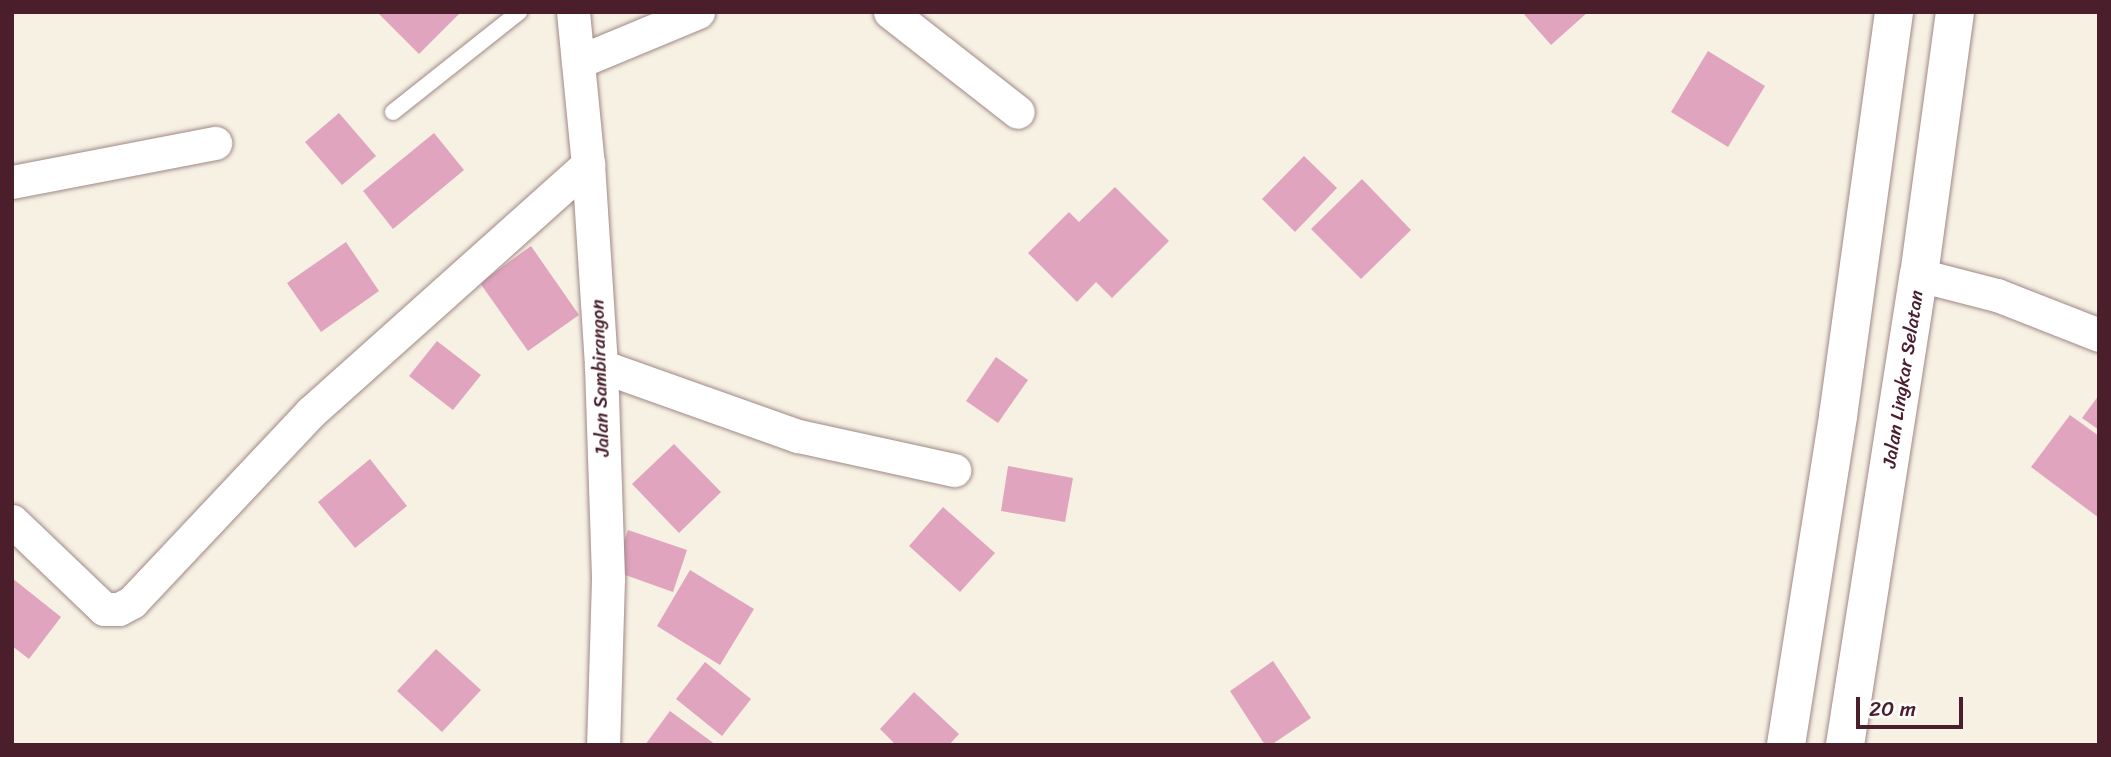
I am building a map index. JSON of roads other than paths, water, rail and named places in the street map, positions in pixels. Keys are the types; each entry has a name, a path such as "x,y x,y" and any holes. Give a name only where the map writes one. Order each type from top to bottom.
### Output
{"highway":[{"path":"1786,745 1838,416 1895,12"},
{"name":"Jalan Lingkar Selatan","path":"1845,745 1919,275 1955,12"}],"street":[{"name":"Jalan Sambirangon","path":"573,12 588,164 601,366 608,579 603,745"},
{"path":"578,62 698,12"},
{"path":"890,12 1018,112"},
{"path":"12,182 215,143"},
{"path":"12,521 104,609 119,609 132,602 311,412 588,164"},
{"path":"1919,275 1997,295 2099,335"},
{"path":"601,366 798,436 954,470"}],"lane":[{"path":"393,112 519,12"}]}
